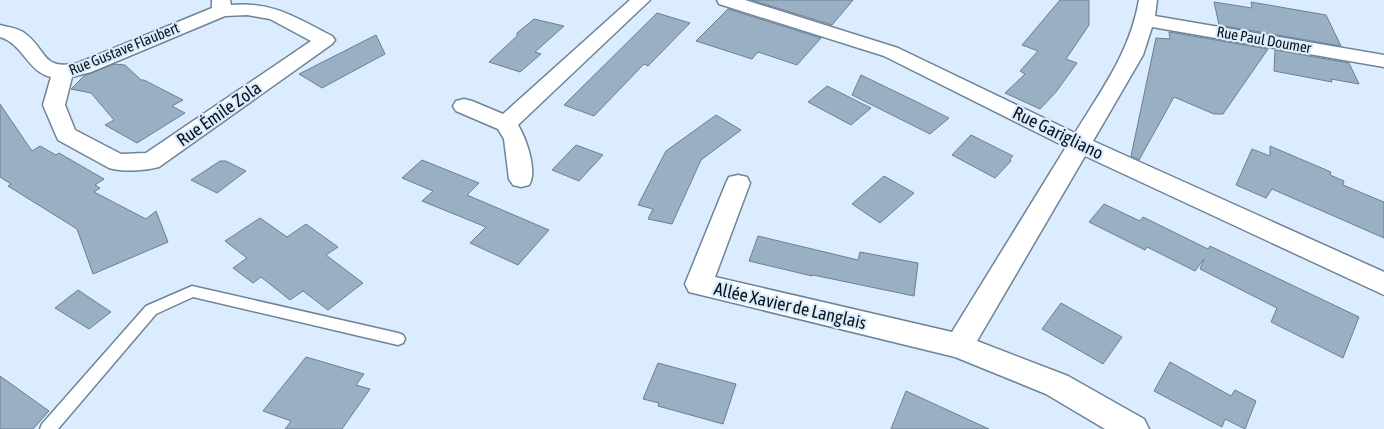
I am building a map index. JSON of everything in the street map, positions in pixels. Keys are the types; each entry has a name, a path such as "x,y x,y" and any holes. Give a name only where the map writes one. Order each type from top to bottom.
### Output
{"street":[{"path":"506,124 641,0"},
{"name":"Rue Garigliano","path":"726,0 752,4 891,52 1079,144 1384,284"},
{"name":"Rue Émile Zola","path":"63,73 54,105 66,135 117,162 151,161 325,40 276,14 221,5"},
{"name":"Rue Gustave Flaubert","path":"0,31 17,36 45,69 63,73 84,68 221,5"},
{"path":"959,346 1133,54 1147,10"},
{"name":"Rue Paul Doumer","path":"1147,10 1384,61"},
{"path":"464,106 506,124 516,139 521,179"},
{"name":"Allée Xavier de Langlais","path":"738,183 699,284 959,346 1057,386 1133,429"}],"lane":[{"path":"48,429 151,310 192,290 398,339"}],"building":[{"path":"751,0 853,0 832,25"},
{"path":"1060,0 1089,0 1089,25 1066,59 1077,63 1056,92 1040,109 1005,93 1025,74 1020,71 1038,51 1022,45"},
{"path":"1214,2 1252,8 1251,2 1326,15 1341,46 1219,25"},
{"path":"728,9 821,38 797,65 758,52 752,59 696,41"},
{"path":"657,13 690,23 648,66 644,64 594,116 564,105"},
{"path":"534,19 564,26 535,52 541,54 520,72 489,62 517,36 517,33"},
{"path":"1169,32 1268,49 1223,114 1214,114 1174,97 1139,160 1131,156 1156,38 1170,39"},
{"path":"376,35 385,54 322,88 299,74"},
{"path":"1275,50 1349,63 1359,84 1331,79 1332,82 1274,71"},
{"path":"114,64 125,65 141,80 183,100 172,106 185,113 137,143 105,125 114,120 91,93 71,89 84,76"},
{"path":"861,75 949,118 930,134 852,95"},
{"path":"827,86 871,108 851,125 808,102"},
{"path":"0,104 32,151 40,146 56,155 59,153 104,179 95,185 100,188 94,192 146,219 156,211 168,242 93,274 77,229 8,186 11,184 0,177"},
{"path":"716,115 741,130 701,160 672,224 648,219 653,209 638,205 666,151"},
{"path":"971,135 1013,156 1010,159 1011,161 995,178 952,155"},
{"path":"576,145 603,155 579,181 552,170"},
{"path":"1270,146 1331,172 1330,175 1344,181 1343,185 1384,202 1384,238 1272,189 1266,198 1236,185 1252,149 1270,156"},
{"path":"422,160 479,183 467,195 549,230 518,265 470,243 486,227 422,201 433,191 402,178"},
{"path":"220,161 226,161 246,171 217,193 191,180"},
{"path":"884,176 914,193 880,223 852,204"},
{"path":"1104,204 1140,221 1143,217 1208,249 1210,246 1359,317 1343,358 1271,322 1277,308 1200,269 1204,259 1195,271 1147,247 1145,250 1089,222"},
{"path":"260,218 287,237 306,224 338,247 326,255 363,283 328,310 303,291 290,300 261,277 253,283 233,268 247,258 225,241"},
{"path":"758,236 858,260 860,252 918,263 914,296 812,276 749,261"},
{"path":"78,290 111,312 89,329 55,308"},
{"path":"1061,303 1122,337 1103,364 1042,329"},
{"path":"306,357 364,374 356,385 370,389 342,429 285,429 291,421 263,411"},
{"path":"1170,362 1231,396 1235,390 1256,401 1245,429 1225,419 1222,427 1154,391"},
{"path":"658,363 736,384 723,424 658,406 659,403 643,399"},
{"path":"0,376 49,411 33,429 0,429"},
{"path":"906,391 989,429 891,429"}]}
